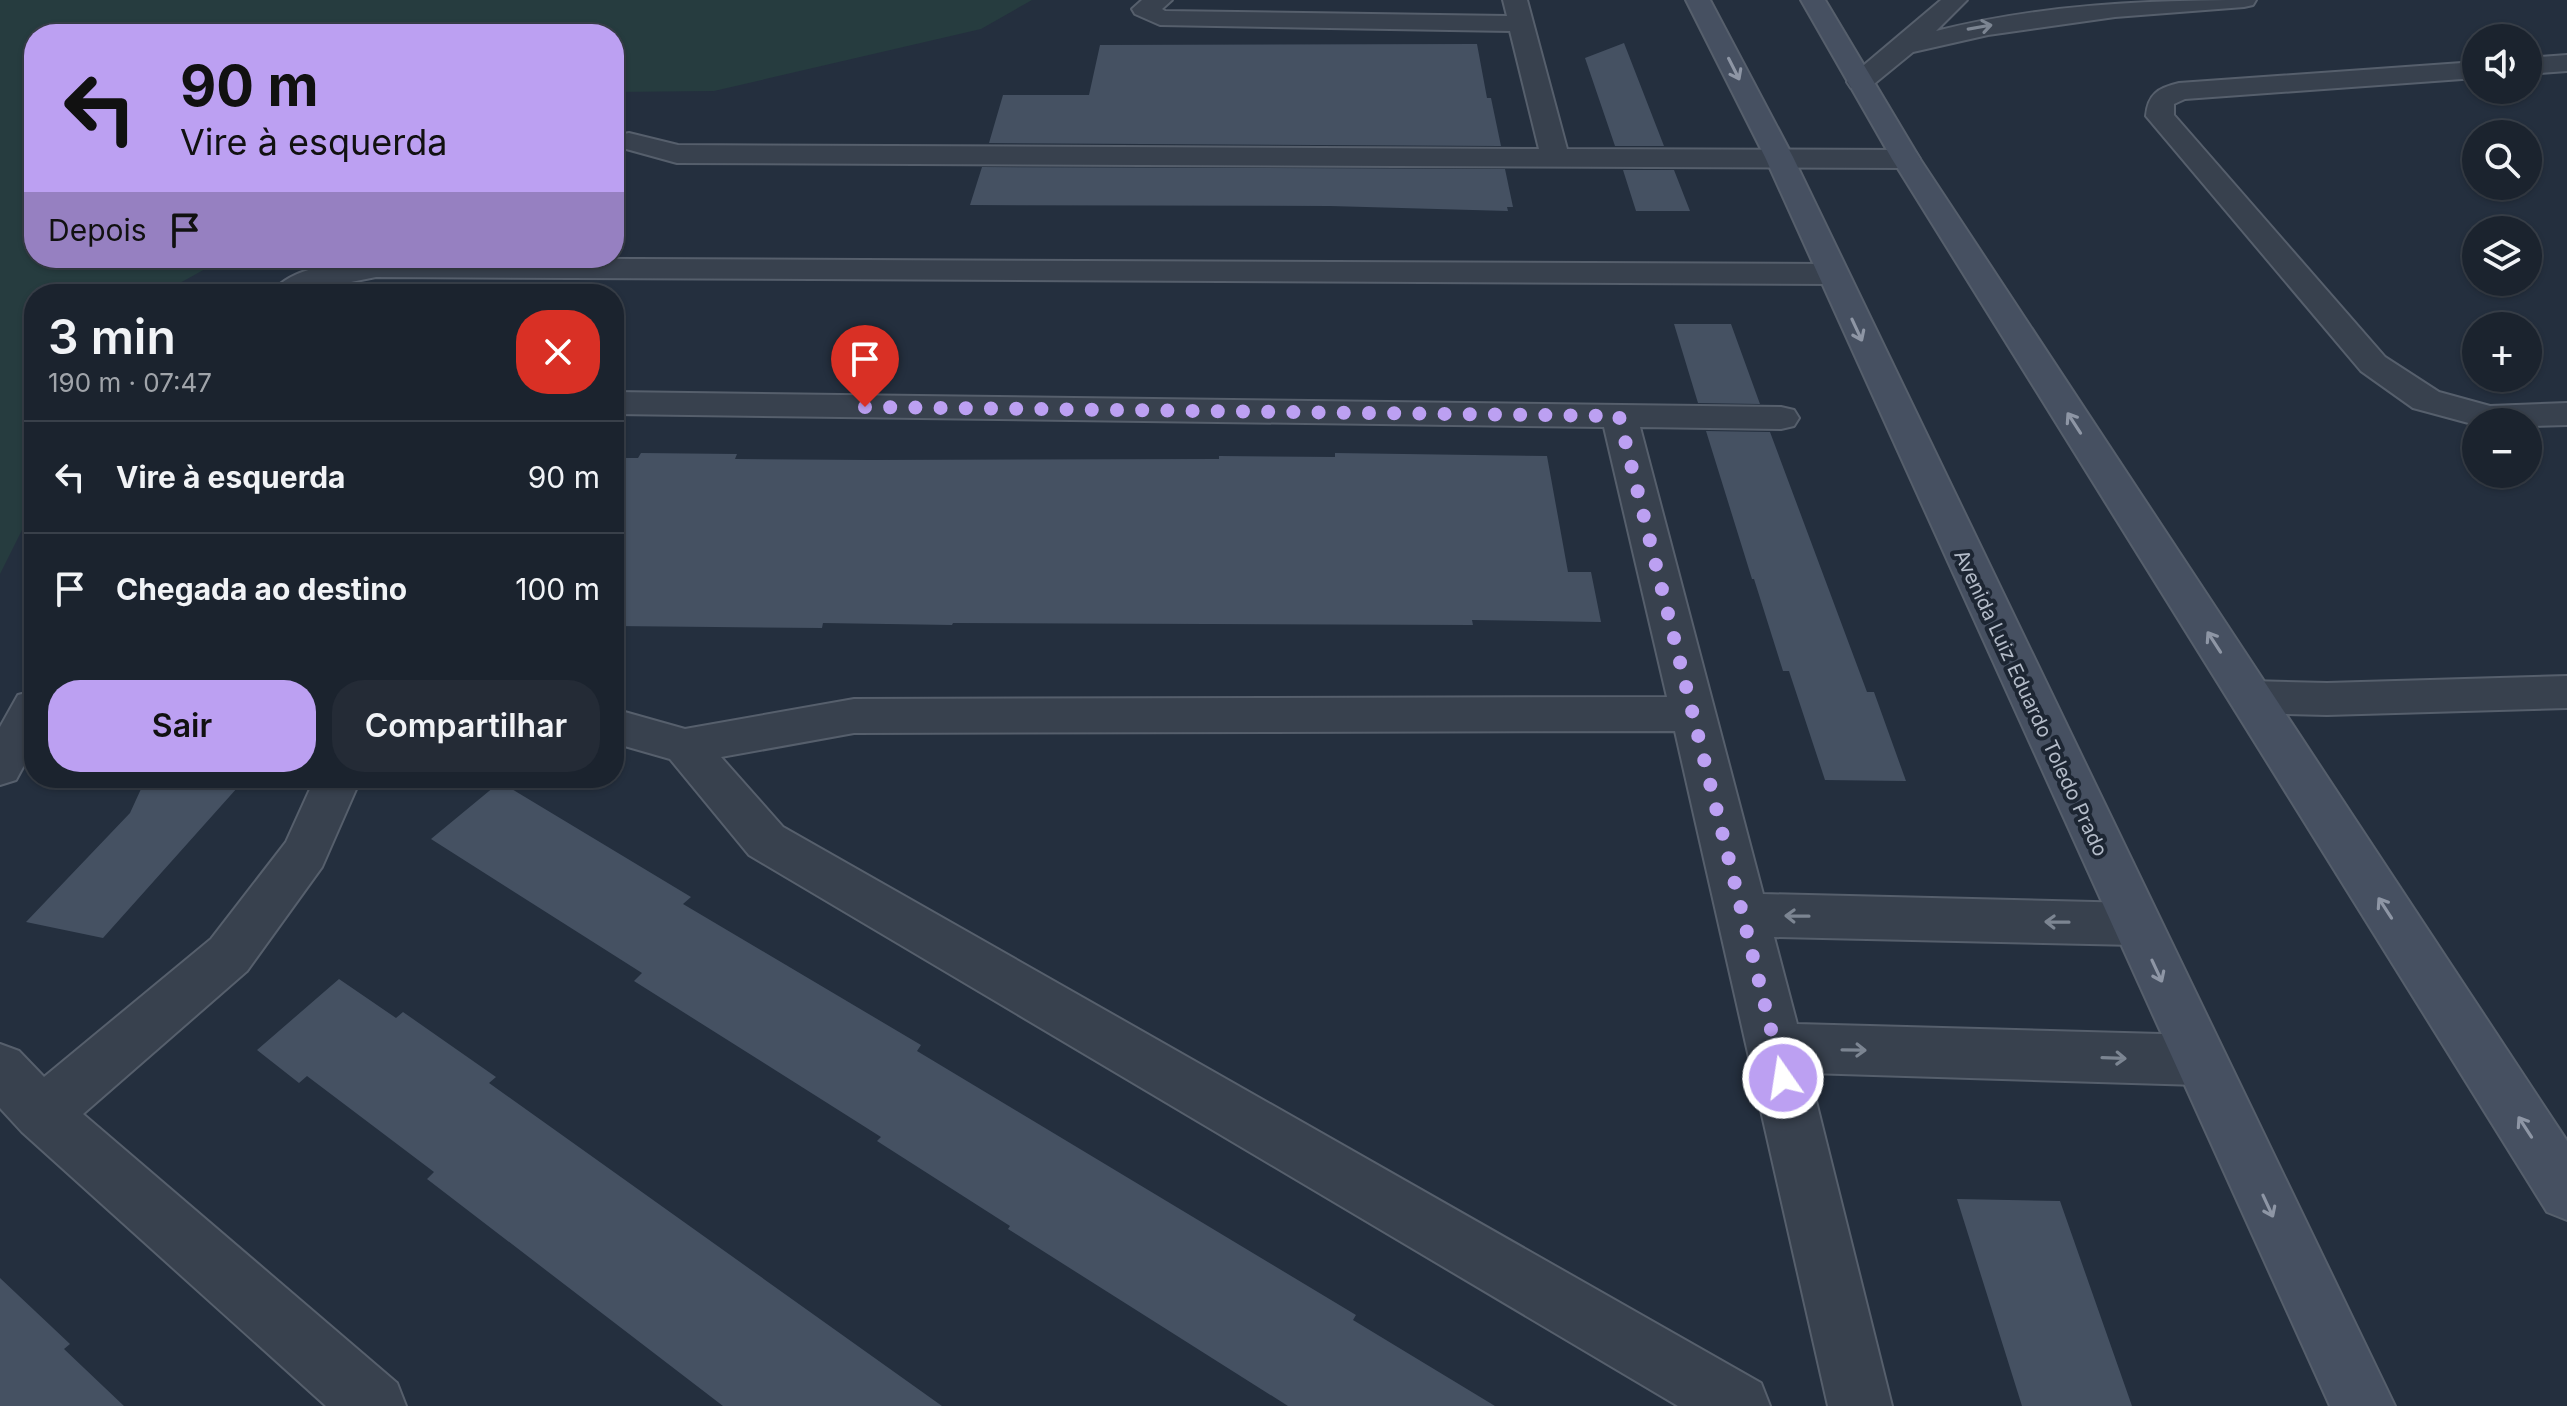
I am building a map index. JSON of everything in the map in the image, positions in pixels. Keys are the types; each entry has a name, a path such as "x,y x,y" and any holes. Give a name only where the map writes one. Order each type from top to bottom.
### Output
{"main road":[{"name":"Avenida Luiz Eduardo Toledo Prado","path":"1698,0 1779,157 2198,1060 2363,1406"},
{"path":"1813,0 1906,159 2567,1192"}],"street":[{"path":"1160,0 1144,9 1160,18 1518,12 1555,156"},
{"path":"1860,82 1955,0"},
{"path":"2055,0 2111,8"},
{"path":"1904,47 1967,29 2111,8 2244,0"},
{"path":"2542,65 2567,63"},
{"path":"2462,71 2179,91 2161,100 2160,116 2373,364 2426,400 2489,417 2567,414"},
{"path":"629,141 677,154 1906,159"},
{"path":"304,284 371,268"},
{"path":"584,268 1831,274"},
{"path":"624,403 1781,418"},
{"path":"1619,416 1776,1048 1860,1406"},
{"path":"2250,697 2327,699 2567,692"},
{"path":"624,729 685,746 854,716 1692,714"},
{"path":"0,767 24,725"},
{"path":"685,746 766,841 1738,1406"},
{"path":"42,1114 229,955 305,853 334,788"},
{"path":"1742,915 2135,924"},
{"path":"1776,1048 2198,1060"},
{"path":"0,1069 42,1114 374,1406"}],"green space":[{"path":"0,0 1032,0 981,29 714,91 624,92 624,24 24,24 24,268 207,268 178,284 24,284 24,526 0,574"}],"building":[{"path":"1624,43 1664,146 1615,146 1585,58"},
{"path":"1477,44 1487,98 1491,98 1501,146 989,143 1003,95 1089,95 1100,45"},
{"path":"982,167 1505,169 1513,207 1507,207 1508,211 1330,206 970,205"},
{"path":"1623,170 1674,170 1690,211 1636,211"},
{"path":"1674,324 1731,324 1760,404 1698,403"},
{"path":"1706,431 1770,432 1867,692 1874,692 1906,781 1825,780 1789,671 1783,671"},
{"path":"641,453 737,454 735,459 870,460 1219,459 1219,456 1335,457 1335,453 1547,456 1568,572 1591,572 1601,622 1472,620 1473,625 823,623 822,628 624,626 624,458 638,458"},
{"path":"141,788 237,788 103,938 26,922 130,813"},
{"path":"493,788 510,788 691,897 683,904 921,1045 917,1051 1356,1315 1353,1320 1495,1406 1288,1406 1008,1229 1010,1226 877,1141 881,1137 634,981 642,973 431,839"},
{"path":"339,979 396,1018 403,1012 496,1077 489,1083 942,1406 723,1406 427,1179 434,1172 307,1076 299,1083 257,1050"},
{"path":"1957,1199 2060,1201 2132,1406 2022,1406"},
{"path":"0,1278 70,1344 64,1349 124,1406 0,1406"}],"route":[{"path":"865,407 1619,416 1783,1078"}]}
